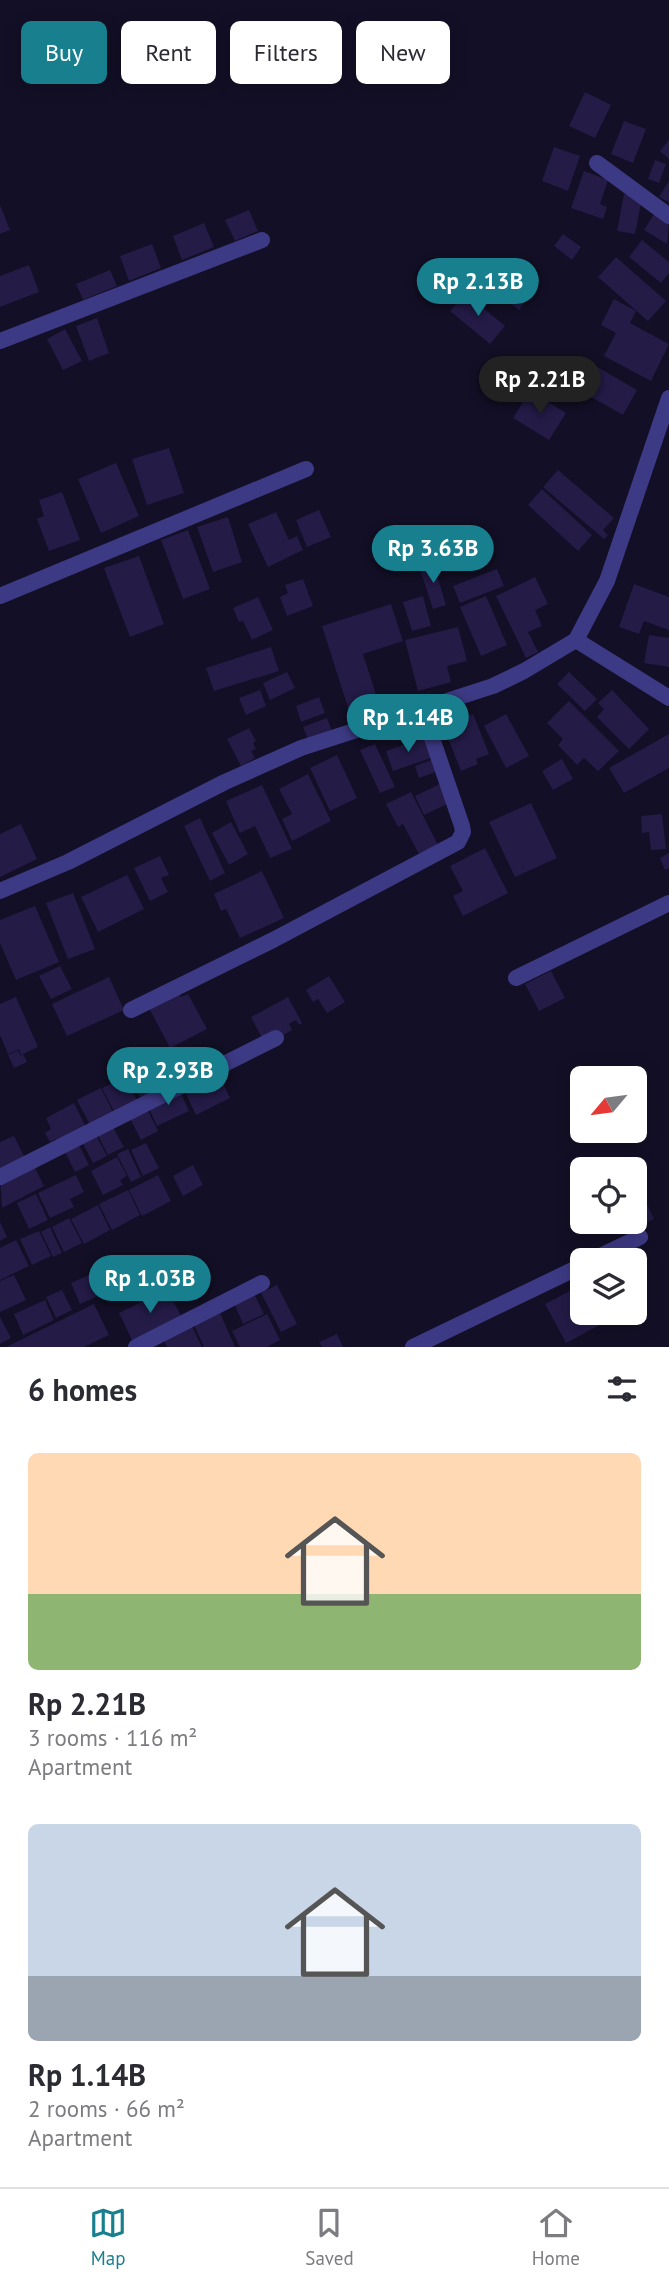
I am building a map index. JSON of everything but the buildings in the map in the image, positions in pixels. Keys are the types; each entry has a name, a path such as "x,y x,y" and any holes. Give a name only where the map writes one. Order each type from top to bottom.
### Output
{"street":[{"path":"597,163 669,216"},
{"path":"0,341 262,240"},
{"path":"0,891 68,862 225,782 301,748 493,686 576,640 607,581 669,398"},
{"path":"0,596 306,469"},
{"path":"576,640 669,698"},
{"path":"131,1010 274,940 458,842 463,832 462,826 422,709"},
{"path":"516,978 669,902"},
{"path":"0,1177 276,1038"},
{"path":"617,1248 640,1237"},
{"path":"413,1347 570,1271"},
{"path":"136,1347 262,1283"}]}
